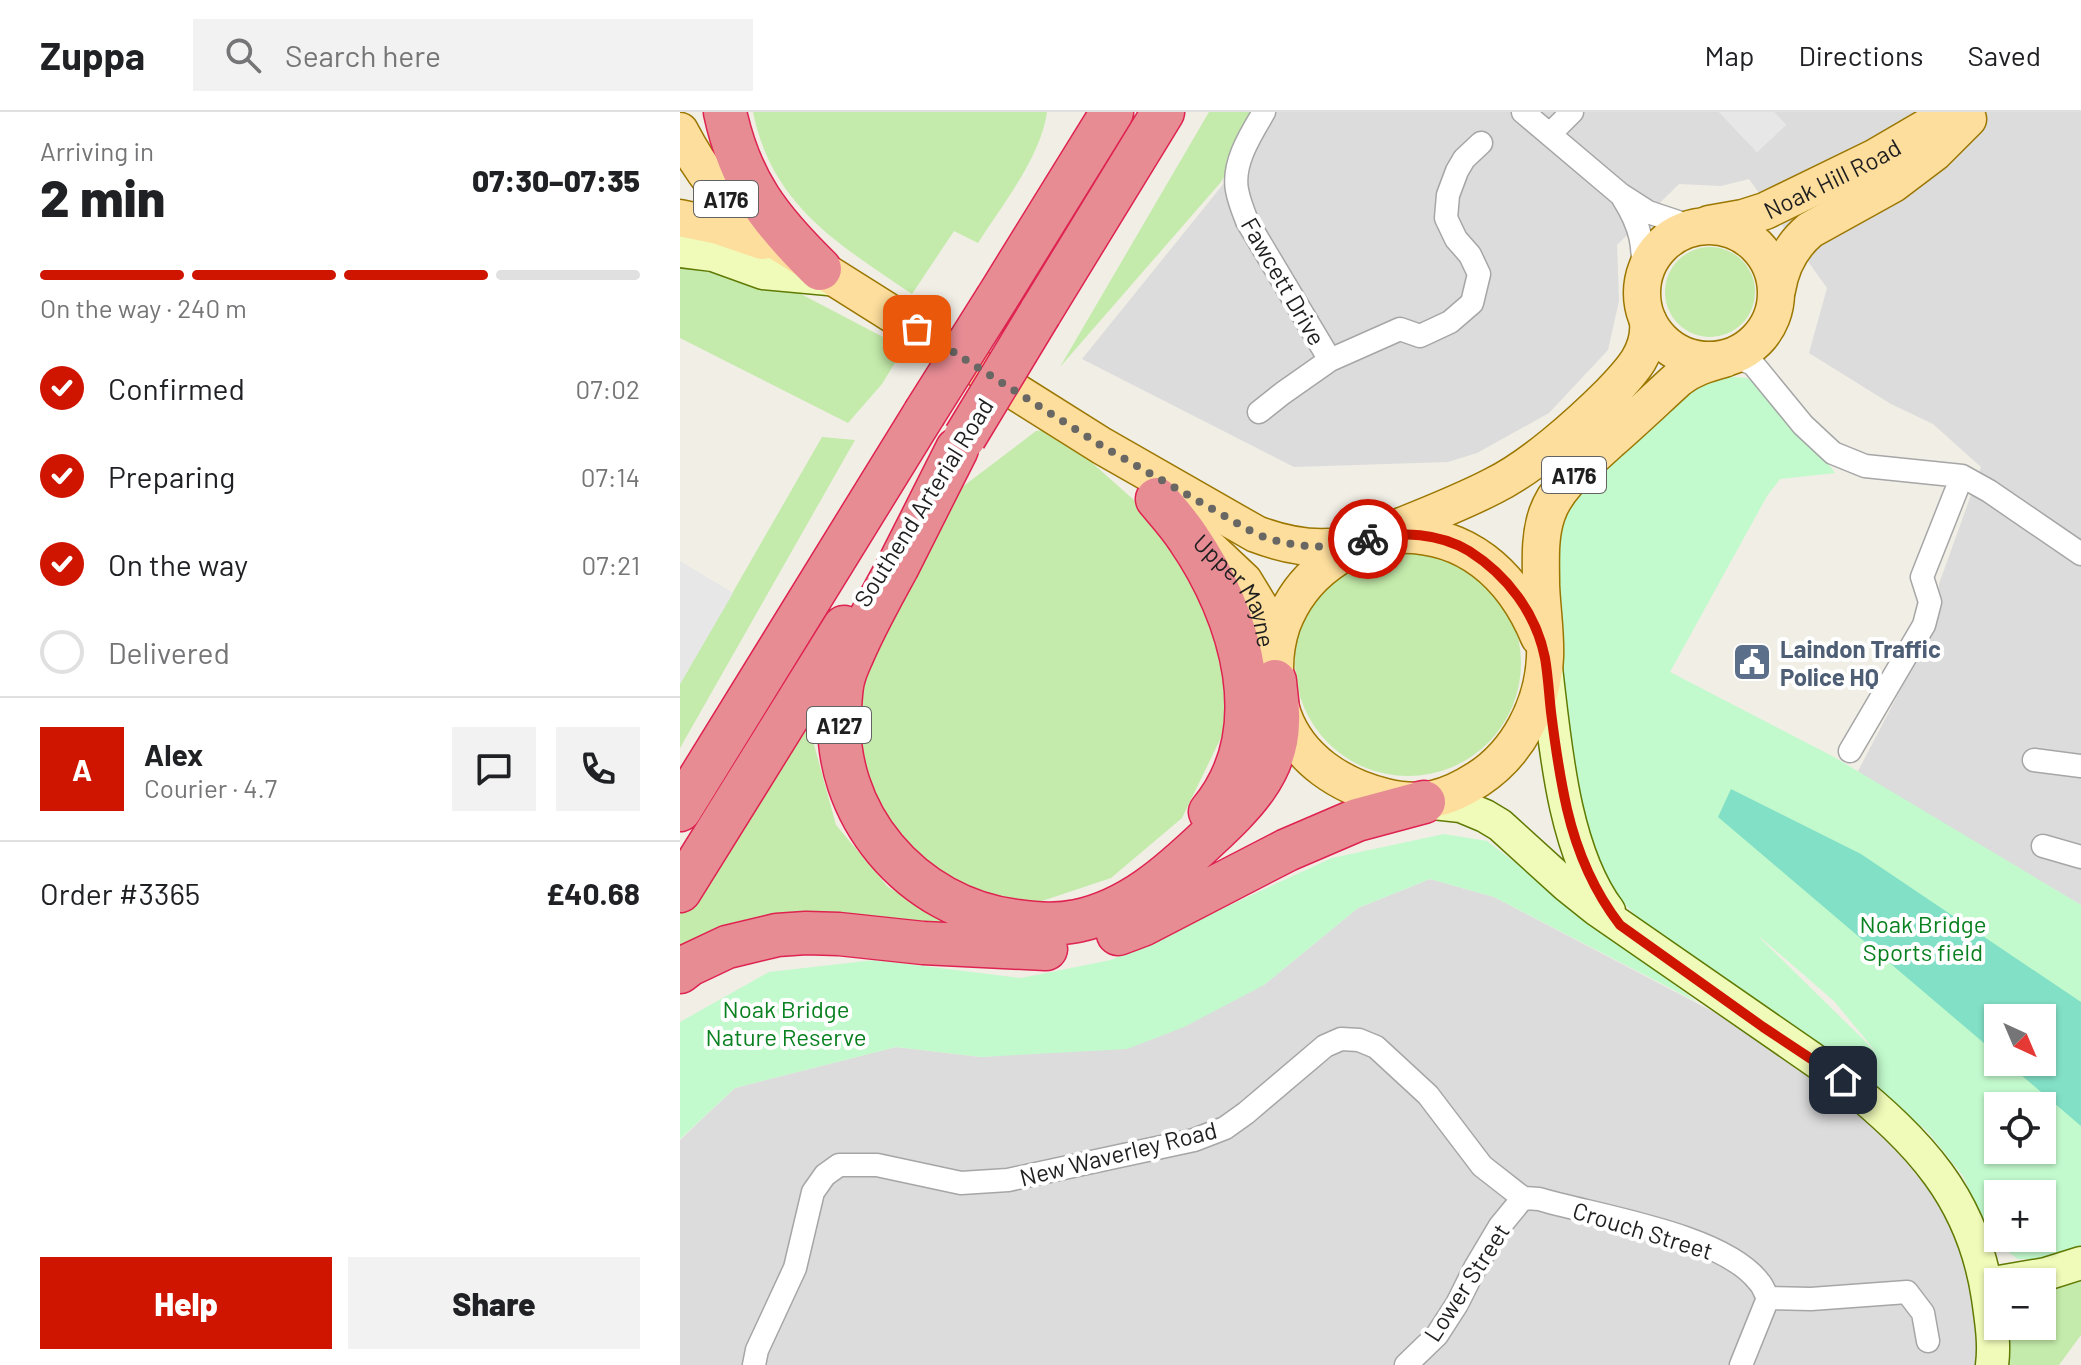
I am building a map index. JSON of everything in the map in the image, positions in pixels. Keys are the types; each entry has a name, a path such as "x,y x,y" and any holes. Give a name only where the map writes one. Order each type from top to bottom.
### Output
{"highway":[{"path":"725,112 739,161 759,200 816,267"},
{"path":"997,298 1083,112"},
{"name":"Southend Arterial Road","path":"680,810 1112,112"},
{"name":"Southend Arterial Road","path":"680,891 961,443 1163,112"},
{"name":"A127","path":"961,443 865,627 843,677 838,730 841,755 862,817 906,871 951,903 1004,920 1030,923 1076,921 1119,907 1145,893 1169,874 1236,813 1259,784 1276,743 1279,722 1275,681"},
{"name":"A127","path":"1030,923 1056,919 1100,904 1143,877 1170,854 1215,806 1237,764 1246,714 1240,648 1233,626 1198,553 1157,499"},
{"path":"680,972 727,947 777,935 806,933 1030,949 1094,944 1142,925 1287,850 1357,820 1424,802"}],"main road":[{"name":"Noak Hill Road","path":"1698,226 1765,211 1874,158 1953,112"},
{"name":"Noak Hill Road","path":"1777,290 1787,257 1802,237 1893,184 1934,153 1975,112"},
{"name":"Upper Mayne","path":"680,131 703,173 757,229 1102,446 1256,534 1278,542 1320,548 1374,538"},
{"name":"Upper Mayne","path":"680,218 718,226 816,267"},
{"path":"1719,225 1737,230 1753,240 1765,254 1774,271 1777,290 1775,309 1768,327 1756,342 1740,353 1724,359 1699,360 1683,355 1662,341 1648,321 1642,301 1643,281 1649,261 1661,245 1674,235 1698,226 1719,225"},
{"name":"A176","path":"1374,538 1495,486 1524,468 1599,405 1628,375 1648,342 1648,321"},
{"name":"A176","path":"1545,657 1541,539 1553,500 1571,477 1678,379 1703,364 1724,359"},
{"name":"Upper Mayne","path":"1102,446 1244,581 1261,609 1275,681"},
{"path":"1404,535 1434,537 1460,546 1479,558 1497,571 1522,602 1545,657 1535,705 1514,746 1467,786 1424,802 1399,800 1360,790 1329,773 1312,759 1286,724 1275,681 1279,635 1293,601 1320,568 1354,546 1374,538 1404,535"}],"street":[{"name":"Fawcett Drive","path":"1264,112 1246,143 1236,186 1238,195 1247,221 1330,360"},
{"path":"1523,112 1620,194 1648,212 1698,226"},
{"path":"1550,134 1572,112"},
{"path":"1259,412 1330,360 1400,329 1420,336 1450,322 1472,303 1479,274 1446,218 1448,195 1457,171 1464,159 1481,143"},
{"path":"1620,194 1640,230 1643,281"},
{"path":"680,251 713,255 763,273 816,267"},
{"path":"1724,359 1746,360 1753,364 1803,425 1833,453 1865,466 1962,476 2081,554"},
{"path":"1850,751 1924,625 1930,602 1922,577 1962,476"},
{"path":"1545,657 1559,762 1574,836 1592,883 1620,925"},
{"path":"2034,760 2081,766"},
{"path":"1424,802 1461,806 1500,825 1596,909 1843,1080 1877,1108 1933,1164 1959,1205 1987,1268"},
{"path":"2043,846 2081,857"},
{"name":"New Waverley Road","path":"754,1365 757,1350 795,1268 813,1192 825,1175 839,1165 877,1165 961,1183 1008,1180 1194,1140 1225,1128 1325,1046 1341,1039 1359,1040 1376,1047 1428,1095 1482,1166 1523,1198"},
{"name":"Crouch Street","path":"1523,1198 1539,1199 1655,1228 1711,1247 1740,1264 1759,1281 1768,1298"},
{"name":"Lower Street","path":"1406,1365 1437,1335 1500,1226 1523,1198"},
{"path":"2056,1271 2081,1263"},
{"path":"1741,1365 1768,1298 1811,1299 1907,1292 1923,1313 1928,1341"},
{"path":"1992,1340 1992,1365"}],"shaded area":[{"path":"1272,112 1719,112 1757,152 1786,125 1774,112 2081,112 2081,905 1857,773 1939,616 1939,584 1981,467 1933,424 1891,404 1809,353 1827,288 1749,179 1721,186 1679,184 1617,245 1619,301 1608,350 1549,413 1477,453 1448,462 1294,467 1082,359 1250,151"},
{"path":"1719,112 1774,112 1786,125 1757,152"},
{"path":"680,561 733,593 680,684"},
{"path":"1430,879 1494,897 1750,1031 1846,1101 1907,1152 1938,1195 1963,1254 1979,1340 1975,1365 680,1365 680,1140 735,1088 896,1047 981,1057 1043,1052 1264,985 1358,908"}],"green space":[{"path":"753,112 1047,112 1029,163 978,243 954,231 912,294 835,240 793,198 762,145"},
{"path":"1209,112 1261,112 1221,182 1060,367"},
{"path":"1710,247 1727,250 1742,260 1752,275 1755,292 1752,309 1742,324 1727,334 1710,337 1693,334 1678,324 1668,309 1665,292 1668,275 1678,260 1693,250"},
{"path":"689,261 799,293 904,348 882,384 848,423 680,338 680,263"},
{"name":"Noak Bridge Sports field","path":"1725,376 1747,378 1761,388 1835,473 1780,479 1767,496 1670,672 1834,757 2081,905 2081,1249 2053,1259 2018,1259 2009,1252 2056,1252 2056,1180 1984,1180 1984,1224 1963,1176 1927,1131 1877,1090 1647,928 1619,898 1603,874 1582,822 1566,705 1555,584 1561,510 1687,388","holes":["1760,938 1834,1001 1877,1053"]},
{"path":"1054,429 1153,517 1216,612 1230,719 1182,818 1111,878 1030,905 954,894 872,818 850,692 957,491 1036,431"},
{"path":"822,437 855,440 680,748 680,684"},
{"path":"1408,550 1451,558 1488,583 1513,620 1521,663 1513,706 1488,743 1451,768 1408,776 1365,768 1328,743 1303,706 1295,663 1303,620 1328,583 1365,558"},
{"path":"807,719 836,825 888,887 958,927 680,952 680,900"},
{"name":"Noak Bridge Sports field","path":"1731,789 1861,854 2081,1002 2081,1126 2056,1105 2056,1092 2041,1092 2022,1076 2056,1076 2056,1004 1984,1004 1984,1043 1718,817"},
{"name":"Noak Bridge Nature Reserve","path":"1444,834 1487,841 1697,1002 1494,897 1430,879 1358,908 1264,985 1184,1027 1127,1049 981,1057 896,1047 735,1088 680,1139 680,1022 769,972 875,960 1021,978 1111,960 1332,858"},
{"path":"2081,1258 2081,1335 2059,1365 1996,1365 2000,1340 2056,1340 2056,1273"}],"way so far":[{"path":"917,329 1102,446 1256,534 1278,542 1320,548 1368,539"}],"place":[{"name":"Laindon Traffic Police HQ","path":"1752,662"}],"route":[{"path":"1368,539 1393,535 1434,537 1460,546 1497,571 1522,602 1539,637 1545,657 1566,804 1582,859 1605,905 1620,925 1843,1080"}]}
